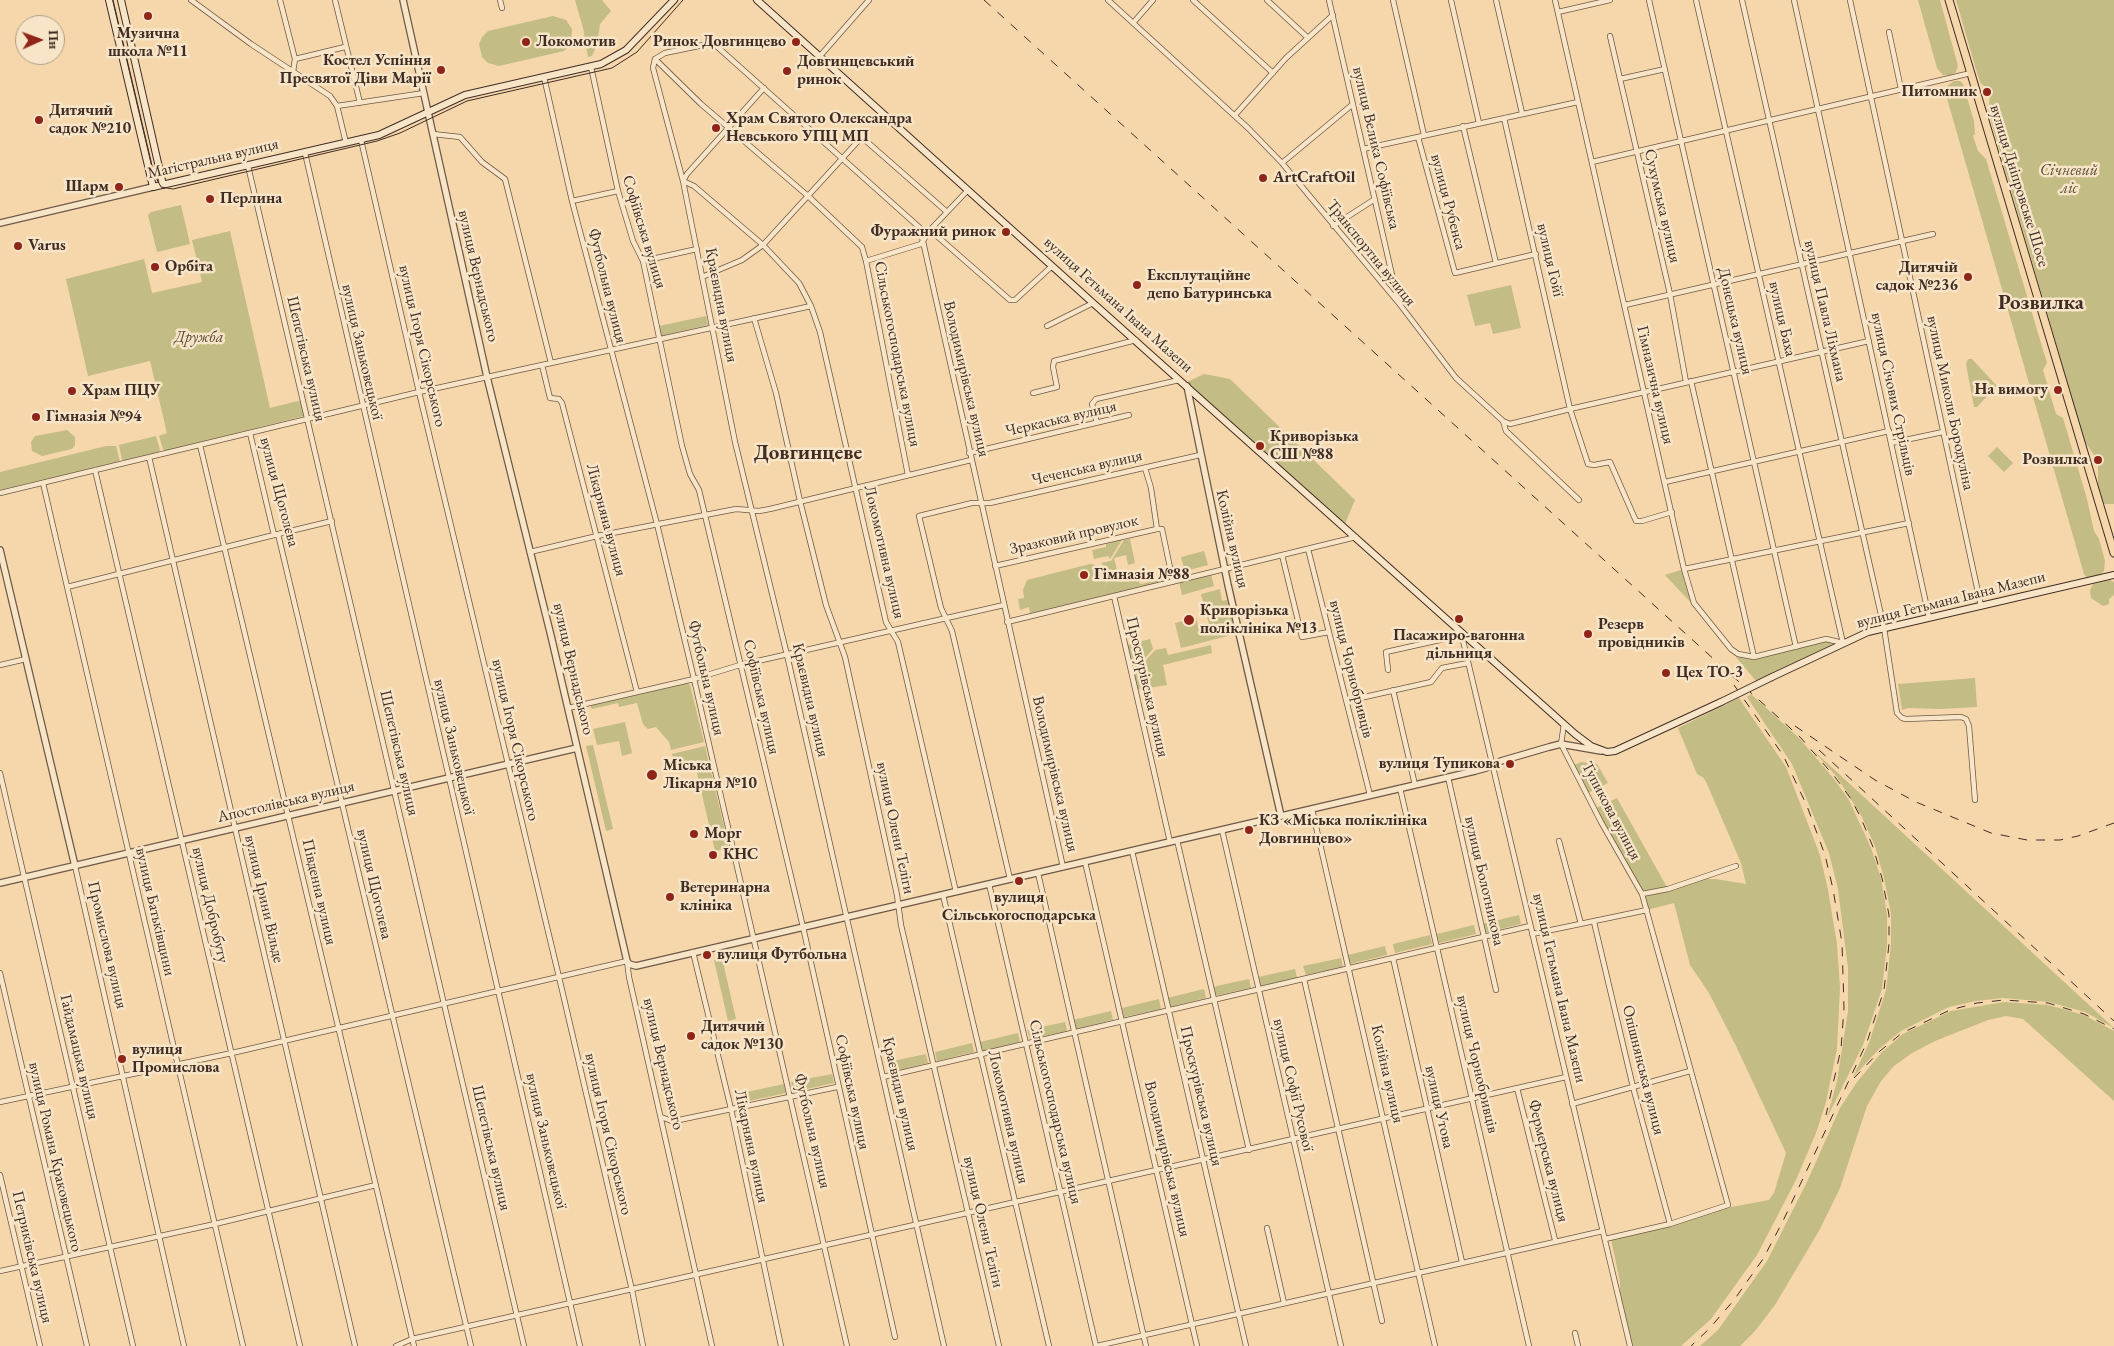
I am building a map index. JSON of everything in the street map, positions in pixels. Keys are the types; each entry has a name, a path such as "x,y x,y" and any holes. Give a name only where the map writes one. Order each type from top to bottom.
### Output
{"main road":[{"path":"109,0 153,187"},
{"path":"121,0 163,185"},
{"name":"Магістральна вулиця","path":"153,187 362,140 388,132 428,111 465,95 590,67 626,50 674,0"},
{"name":"вулиця Гетьмана Івана Мазепи","path":"757,0 1093,303 1357,537 1461,633 1564,724 1592,746 1604,751 1615,751 1843,643 1884,628 2114,575"},
{"name":"вулиця Дніпровське Шосе","path":"1949,0 2114,553"}],"street":[{"path":"191,0 330,96 337,106 346,143"},
{"path":"280,0 295,59 293,72"},
{"path":"334,0 360,103"},
{"name":"вулиця Вернадського","path":"403,0 487,377 568,708 627,961 712,1346"},
{"path":"500,0 502,8"},
{"path":"663,0 669,6"},
{"path":"820,56 869,0"},
{"name":"Транспортна вулиця","path":"1108,0 1234,115 1282,163 1398,302 1456,378 1503,421 1506,431 1579,500"},
{"path":"1133,23 1153,0"},
{"path":"1193,0 1273,73"},
{"path":"1267,0 1307,37"},
{"name":"вулиця Велика Софіївська","path":"1329,0 1398,302"},
{"name":"вулиця Рубенса","path":"1393,0 1421,136 1455,273 1496,263"},
{"path":"1451,0 1479,123"},
{"path":"1496,0 1522,113"},
{"name":"Гімназична вулиця","path":"1556,0 1684,569 1694,603 1730,649 1738,654 1754,656 1826,639 1843,643"},
{"path":"1558,12 1610,0"},
{"name":"Донецька вулиця","path":"1649,0 1796,647"},
{"name":"вулиця Баха","path":"1696,0 1843,643"},
{"name":"вулиця Павла Ліхмана","path":"1742,0 1884,628 1899,716 1906,719 1961,717 1968,722 1975,800"},
{"name":"вулиця Січових Стрільців","path":"1794,0 1930,617"},
{"name":"вулиця Миколи Бородуліна","path":"1850,0 1981,606"},
{"path":"1234,115 1307,37 1333,15"},
{"path":"1890,32 1901,89"},
{"name":"Сухумська вулиця","path":"1610,36 1754,656"},
{"name":"Володимирівська вулиця","path":"655,59 665,54 713,43 920,228 1063,867"},
{"path":"295,59 345,47"},
{"name":"Сільськогосподарська вулиця","path":"655,59 862,247 908,476"},
{"name":"Краєвидна вулиця","path":"655,59 653,68 683,181 735,442 787,655 944,1346"},
{"name":"Софіївська вулиця","path":"590,67 618,191 633,241 643,261 682,446 690,474 699,490 803,927 837,1087 895,1337"},
{"path":"1620,79 1665,69"},
{"path":"1592,162 1971,73"},
{"name":"Футбольна вулиця","path":"544,77 572,201 657,524 694,678 848,1346"},
{"path":"683,181 686,174 764,88"},
{"path":"337,106 424,93"},
{"path":"1364,149 1578,102"},
{"path":"1282,163 1353,104"},
{"name":"вулиця Гойї","path":"1504,118 1570,409 1588,464 1594,465 1610,462 1634,520 1640,522 1672,512"},
{"path":"1463,126 1496,263 1536,254"},
{"path":"433,134 460,137 482,162 504,179 551,363"},
{"path":"702,277 742,260 763,245 842,158 862,139 947,212"},
{"name":"вулиця Ігоря Сікорського","path":"362,140 419,392 632,1290 643,1346"},
{"name":"вулиця Заньковецької","path":"305,153 580,1346"},
{"name":"Шепетівська вулиця","path":"248,166 524,1346"},
{"name":"Локомотивна вулиця","path":"683,181 694,186 763,245 800,283 811,306 820,332 886,622 898,642 956,892"},
{"name":"Магістральна вулиця","path":"0,223 153,187"},
{"path":"866,261 920,244 930,230 968,190"},
{"path":"572,201 618,191"},
{"path":"1333,226 1375,199"},
{"path":"930,230 1010,300 1014,300 1052,266"},
{"path":"1624,305 1933,234"},
{"path":"643,261 697,249"},
{"path":"1047,326 1093,303"},
{"path":"0,493 419,392 811,306"},
{"name":"вулиця Олени Теліги","path":"754,318 776,393 826,605 840,642 933,1065 999,1346"},
{"path":"1033,393 1057,387 1053,366 1054,361 1136,340"},
{"path":"1503,421 1510,424 1869,341"},
{"name":"Лікарняна вулиця","path":"542,365 550,398 559,399 562,402 637,692"},
{"path":"1097,423 1092,404 1096,399 1180,379"},
{"name":"Колійна вулиця","path":"1186,385 1281,816"},
{"name":"Черкаська вулиця","path":"969,453 1129,416"},
{"path":"1665,482 1889,431"},
{"path":"1891,443 1943,432"},
{"name":"вулиця Щоголєва","path":"250,433 342,803 471,1346"},
{"name":"Південна вулиця","path":"200,445 414,1346"},
{"name":"Чеченська вулиця","path":"980,502 990,503 1200,455"},
{"name":"вулиця Ірини Вільде","path":"149,457 355,1346"},
{"path":"530,552 597,536 736,509 770,509 971,460"},
{"name":"Зразковий провулок","path":"995,566 1157,530 1151,488 1145,468"},
{"name":"вулиця Добробуту","path":"96,470 300,1346"},
{"name":"вулиця Батьківщини","path":"43,483 243,1346"},
{"path":"980,502 919,516 941,608 952,631 1010,879"},
{"path":"67,587 173,562 332,520"},
{"path":"1684,569 1909,523"},
{"path":"1157,530 1162,529 1173,582"},
{"path":"1007,622 1357,537"},
{"name":"вулиця Чорнобривців","path":"1308,549 1370,796"},
{"name":"Промислова вулиця","path":"0,550 75,866 184,1346"},
{"path":"1282,555 1302,637 1329,632"},
{"name":"Проскурівська вулиця","path":"1114,596 1173,841 1214,1000 1249,1150"},
{"path":"568,708 740,665 1004,605"},
{"path":"1388,670 1386,652 1461,633"},
{"name":"вулиця Гетьмана Івана Мазепи","path":"1461,633 1494,765 1530,926 1630,1346"},
{"path":"0,665 26,659"},
{"path":"1347,701 1431,682 1442,668 1468,663"},
{"path":"1393,690 1415,785"},
{"path":"1561,744 1564,724"},
{"path":"0,1102 232,1053 392,1014 627,961 629,964 636,966 1448,778 1561,744 1590,751 1604,751"},
{"name":"Тупикова вулиця","path":"1561,744 1601,822 1642,894 1728,1205 1670,1224"},
{"name":"Апостолівська вулиця","path":"0,883 577,748"},
{"name":"Гайдамацька вулиця","path":"0,773 133,1346"},
{"name":"вулиця Болотникова","path":"1448,778 1496,990"},
{"name":"вулиця Чорнобривців","path":"1400,788 1529,1346"},
{"name":"Колійна вулиця","path":"1312,809 1419,1271 1434,1346"},
{"name":"вулиця Софії Русової","path":"1222,830 1340,1346"},
{"path":"1559,841 1581,924"},
{"name":"Проскурівська вулиця","path":"1132,851 1246,1346"},
{"name":"Володимирівська вулиця","path":"1085,862 1197,1346"},
{"path":"1642,894 1684,884 1736,866"},
{"path":"1038,873 1146,1346"},
{"name":"Сільськогосподарська вулиця","path":"989,884 1097,1346"},
{"name":"Локомотивна вулиця","path":"943,894 1048,1346"},
{"path":"1532,934 1647,910"},
{"name":"Опішнянська вулиця","path":"1594,922 1633,1087 1670,1224"},
{"path":"884,1077 1530,926"},
{"name":"Лікарняна вулиця","path":"693,952 730,1109 781,1346"},
{"name":"вулиця Утова","path":"1393,958 1462,1262"},
{"name":"вулиця Романа Краковецького","path":"0,974 87,1346"},
{"path":"1304,979 1382,1321"},
{"path":"1572,1104 1690,1071"},
{"path":"396,1346 412,1339 917,1226 1566,1077"},
{"path":"661,1117 679,1120 837,1087"},
{"name":"Фермерська вулиця","path":"1517,1088 1555,1240"},
{"name":"Петриківська вулиця","path":"0,1175 40,1346"},
{"path":"0,1271 110,1248 376,1186"},
{"path":"1605,1239 1670,1224"},
{"path":"1266,1228 1284,1303"},
{"path":"1097,1346 1555,1240 1603,1231"},
{"path":"1575,1333 1578,1346"}],"green space":[{"path":"575,0 602,0 611,11 600,24 597,45 592,56 588,57 583,28"},
{"path":"1918,0 1940,0 1958,66 1956,72 1952,75 1943,75 1937,68"},
{"name":"Січневий ліс","path":"1956,0 2114,0 2114,504 2104,504 2098,484 2098,461 2085,442 1988,111 1990,96 1988,88 1981,84 1977,73"},
{"name":"Локомотив","path":"553,16 566,20 572,29 571,43 564,51 499,66 488,63 482,57 479,44 482,37 488,31"},
{"path":"1954,81 1960,81 1963,84 1974,121 1975,134 1973,136 1978,151 1986,159 2047,363 2043,370 2056,414 2063,418 2087,499 2094,531 2099,539 2105,561 2104,571 2100,575 2087,578 2084,574 1946,95 1947,86"},
{"path":"181,205 190,244 157,252 148,215 151,212"},
{"name":"Дружба","path":"230,231 270,408 302,400 304,416 165,451 159,436 167,433 150,361 88,376 66,279 144,259 152,293 202,282 192,240"},
{"path":"1511,285 1521,328 1493,334 1490,323 1475,326 1467,295"},
{"path":"706,316 708,325 661,336 659,326"},
{"path":"1968,359 1972,359 1997,386 1977,407 1974,407 1966,364"},
{"path":"1204,374 1230,379 1355,500 1344,526 1183,384"},
{"path":"67,430 75,437 75,445 72,449 42,456 32,451 31,442 35,436"},
{"path":"156,436 160,450 158,453 125,461 122,460 119,445"},
{"path":"106,446 116,446 120,462 0,490 0,472"},
{"path":"1997,447 2013,463 2004,472 1988,456"},
{"path":"1130,539 1135,563 1128,565 1126,555 1114,558 1117,570 1109,572 1101,563 1111,561 1124,540"},
{"path":"1122,540 1110,559 1108,556 1094,559 1092,550 1106,547 1106,544"},
{"path":"1204,551 1208,565 1185,571 1181,557"},
{"path":"1090,564 1101,566 1107,573 1107,582 1102,590 1108,581 1108,574 1117,572 1120,582 1132,579 1130,571 1136,570 1140,584 1169,578 1170,580 1030,614 1029,607 1020,610 1018,599 1024,598 1023,590 1027,580"},
{"path":"1684,569 1693,605 1665,575"},
{"path":"1211,574 1214,586 1182,595 1179,582"},
{"path":"2109,580 2114,582 2114,595 2109,599 2109,604 2103,606 2091,598 2090,590 2093,584"},
{"path":"1220,589 1222,601 1227,600 1235,634 1181,648 1175,623 1196,618 1199,630 1210,628 1201,594"},
{"path":"1150,639 1153,649 1133,672 1126,645"},
{"path":"1827,641 1837,642 1756,681 1736,657 1755,658"},
{"path":"1211,645 1212,653 1163,665 1167,685 1137,690 1133,675 1155,650 1166,648 1168,655"},
{"path":"1975,678 1977,707 1908,708 1902,710 1898,684"},
{"path":"685,682 690,685 704,742 671,750 669,742 656,727 648,729 643,724 637,703 619,707 618,703 591,708 591,704"},
{"path":"1751,694 1799,738 1834,779 1849,800 1871,848 1881,878 1887,915 1887,944 1882,989 1863,1045 1827,1118 1837,1081 1848,1011 1848,968 1838,889 1829,853 1792,764 1747,697"},
{"path":"1739,698 1786,767 1820,855 1837,944 1840,988 1837,1049 1826,1102 1816,1133 1796,1180 1757,1255 1711,1319 1681,1346 1631,1346 1620,1297 1620,1282 1611,1239 1726,1208 1769,1200 1774,1193 1786,1153 1709,993 1690,965 1674,903 1647,910 1642,894 1594,809 1617,798 1668,889 1700,879 1715,879 1746,884 1741,863 1707,784 1704,778 1697,774 1678,728"},
{"path":"625,722 632,753 622,756 619,741 597,745 593,729"},
{"path":"593,745 613,829 606,831 586,746"},
{"path":"705,746 729,848 715,851 695,764 675,768 672,754"},
{"path":"1813,750 2114,1028 2085,1012 2049,1002 2003,998 1976,1001 1949,1007 1901,1031 1879,1049 1853,1077 1869,1043 1886,990 1891,944 1891,914 1875,846 1862,817 1837,777"},
{"path":"1581,762 1597,764 1608,783 1586,794 1572,766"},
{"path":"1519,915 1521,924 1484,933 1482,924"},
{"path":"1474,925 1476,934 1439,943 1437,934"},
{"path":"1430,935 1432,944 1395,953 1393,944"},
{"path":"1385,946 1387,955 1350,964 1348,955"},
{"path":"722,958 736,1019 728,1021 714,960"},
{"path":"1341,958 1343,967 1306,975 1303,966"},
{"path":"1295,969 1297,978 1260,986 1258,977"},
{"path":"1249,979 1251,988 1214,996 1212,987"},
{"path":"1204,989 1206,998 1169,1007 1167,998"},
{"path":"1159,999 1161,1009 1124,1017 1122,1008"},
{"path":"2004,1002 2048,1005 2084,1015 2114,1031 2114,1101 2023,1019 2006,1016 1988,1020 1935,1041 1912,1053 1894,1066 1881,1081 1867,1106 1840,1188 1820,1229 1775,1305 1755,1331 1740,1346 1700,1346 1718,1330 1767,1261 1806,1184 1840,1108 1857,1082 1882,1052 1903,1034 1951,1011"},
{"path":"1111,1011 1113,1020 1075,1029 1073,1020"},
{"path":"1065,1022 1067,1031 1030,1039 1027,1030"},
{"path":"1018,1033 1020,1042 983,1051 980,1042"},
{"path":"972,1043 974,1052 937,1061 935,1052"},
{"path":"926,1054 928,1063 891,1072 888,1062"},
{"path":"832,1074 834,1083 793,1092 791,1082"},
{"path":"784,1084 786,1093 749,1101 747,1092"}],"tram line":[{"path":"113,0 154,174 161,187 173,189 377,141 400,133 467,101 612,68 637,52 683,0"}],"railway":[{"path":"984,0 1800,737 1835,777 1851,799 1861,818 1873,847 1882,878 1889,915 1889,944 1884,990 1867,1042 1783,1221 1763,1259 1734,1300 1709,1329 1691,1346"},
{"path":"1734,685 1783,755 1807,806 1825,855 1833,889 1842,943 1844,1008 1841,1049 1826,1115"},
{"path":"1795,726 1875,780 1916,802 1991,833 2027,840 2060,840 2078,836 2114,823"},
{"path":"1819,750 2114,1021"},
{"path":"1854,1078 1880,1051 1902,1033 1950,1010 1977,1003 2004,1000 2048,1003 2084,1014 2114,1029"}],"place":[{"name":"Музична школа №11","path":"148,16"},
{"name":"Локомотив","path":"526,42"},
{"name":"Ринок Довгинцево","path":"796,42"},
{"name":"Костел Успіння Пресвятої Діви Марії","path":"441,70"},
{"name":"Довгинцевський ринок","path":"787,71"},
{"name":"Питомник","path":"1987,92"},
{"name":"Дитячий садок №210","path":"39,120"},
{"name":"Храм Святого Олександра Невського УПЦ МП","path":"716,128"},
{"name":"ArtCraftOil","path":"1263,178"},
{"name":"Шарм","path":"119,187"},
{"name":"Перлина","path":"210,199"},
{"name":"Фуражний ринок","path":"1006,232"},
{"name":"Varus","path":"18,246"},
{"name":"Орбіта","path":"155,267"},
{"name":"Дитячій садок №236","path":"1968,277"},
{"name":"Експлутаційне депо Батуринська","path":"1137,285"},
{"name":"На вимогу","path":"2058,390"},
{"name":"Храм ПЦУ","path":"72,391"},
{"name":"Гімназія №94","path":"36,417"},
{"name":"Криворізька СШ №88","path":"1260,446"},
{"name":"Розвилка","path":"2098,460"},
{"name":"Гімназія №88","path":"1084,575"},
{"name":"Пасажиро-вагонна дільниця","path":"1459,619"},
{"name":"Криворізька поліклініка №13","path":"1189,620"},
{"name":"Резерв провідників","path":"1588,634"},
{"name":"Цех ТО-3","path":"1666,673"},
{"name":"вулиця Тупикова","path":"1510,764"},
{"name":"Міська Лікарня №10","path":"652,775"},
{"name":"КЗ «Міська поліклініка Довгинцево»","path":"1249,830"},
{"name":"Морг","path":"694,834"},
{"name":"КНС","path":"713,855"},
{"name":"вулиця Сільськогосподарська","path":"1019,881"},
{"name":"Ветеринарна клініка","path":"670,897"},
{"name":"вулиця Футбольна","path":"707,955"},
{"name":"Дитячий садок №130","path":"691,1036"},
{"name":"вулиця Промислова","path":"122,1059"}],"district":[{"name":"Розвилка","path":"2041,303"},
{"name":"Довгинцеве","path":"808,453"}]}
